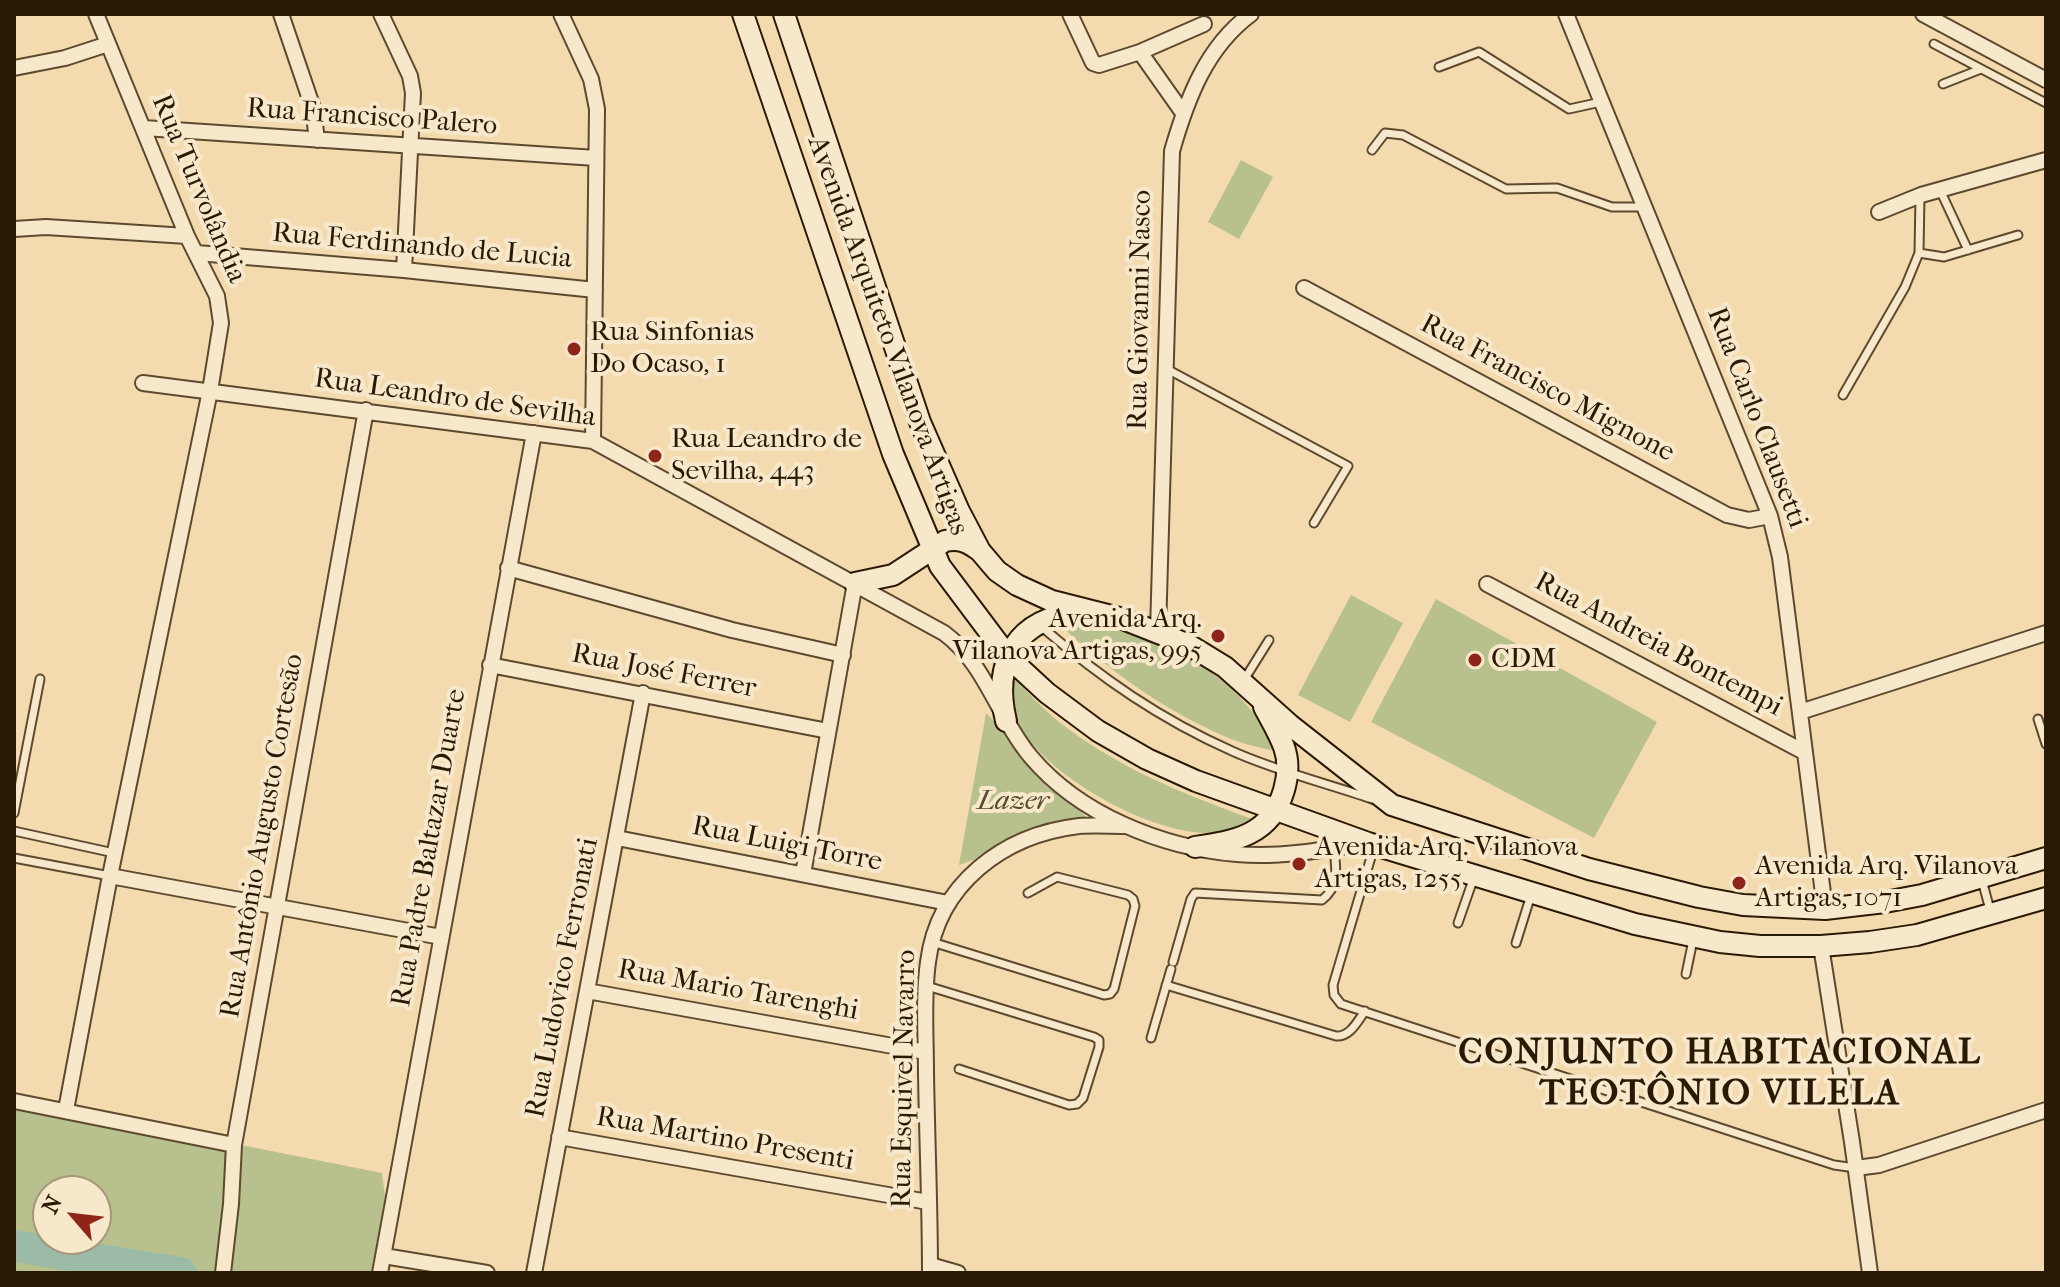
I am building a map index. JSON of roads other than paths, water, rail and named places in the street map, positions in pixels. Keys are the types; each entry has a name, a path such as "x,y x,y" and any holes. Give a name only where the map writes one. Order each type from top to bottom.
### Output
{"main road":[{"name":"Avenida Arquiteto Vilanova Artigas","path":"743,14 893,454 940,566 1009,658 1047,693 1098,731 1147,759 1371,844 1635,924 1694,937 1760,946 1821,946 1917,935 2046,898"},
{"name":"Avenida Arquiteto Vilanova Artigas","path":"784,14 920,422 980,551 997,571 1017,585 1052,601 1158,631 1189,645 1225,667 1319,749 1392,805 1589,869 1743,905 1825,909 1922,895 2046,858"},
{"path":"855,583 882,580 893,575 945,541 955,539 968,542 980,551"},
{"path":"1006,721 1001,698 1002,679 1009,658 1026,631 1058,614 1092,612"},
{"path":"1195,847 1229,842 1248,835 1267,822 1277,810 1288,771 1285,748 1259,696"}],"street":[{"name":"Rua Turvolândia","path":"96,14 187,236 220,308 221,323 210,391"},
{"path":"281,14 313,108 317,140"},
{"path":"381,14 410,76 413,93 404,270"},
{"path":"561,14 591,79 597,109 593,441"},
{"path":"1070,14 1096,65 1140,52 1202,19 1217,44"},
{"name":"Rua Giovanni Nasco","path":"1158,631 1172,151 1183,113 1217,44 1251,14"},
{"name":"Rua Carlo Clausetti","path":"1566,14 1770,516 1780,557 1825,909"},
{"path":"1923,14 2046,80"},
{"path":"14,68 65,58 108,44"},
{"path":"1140,52 1183,113"},
{"name":"Rua Francisco Palero","path":"144,128 596,158"},
{"path":"1879,212 1921,195 2046,160"},
{"path":"14,229 46,227 187,236"},
{"name":"Rua Ferdinando de Lucia","path":"197,253 595,290"},
{"name":"Rua Francisco Mignone","path":"1304,288 1727,515 1749,520 1770,516"},
{"name":"Rua Leandro de Sevilha","path":"143,383 593,441 944,633 960,645 975,664 1006,721 1032,758 1058,783 1128,826 1160,839 1238,854 1371,844"},
{"path":"66,1110 114,853 210,391"},
{"name":"Rua Antônio Augusto Cortesão","path":"223,1273 234,1145 366,410"},
{"name":"Rua Padre Baltazar Duarte","path":"380,1273 534,433"},
{"path":"508,568 843,655"},
{"path":"803,874 855,583"},
{"name":"Rua Andreia Bontempi","path":"1487,584 1804,752"},
{"path":"1800,712 2046,633"},
{"name":"Rua José Ferrer","path":"490,665 828,731"},
{"name":"Rua Ludovico Ferronati","path":"534,1273 643,693"},
{"name":"Rua Esquivel Navarro","path":"930,1269 927,986 932,942 948,903 956,889 975,869 1005,850 1042,835 1082,826 1128,826"},
{"name":"Rua Luigi Torre","path":"617,838 948,903"},
{"path":"110,876 441,937"},
{"path":"1821,946 1870,1273"},
{"name":"Rua Mario Tarenghi","path":"587,991 926,1052"},
{"path":"14,1101 234,1145"},
{"path":"1856,1168 1879,1165 2046,1110"},
{"name":"Rua Martino Presenti","path":"559,1137 928,1202"},
{"path":"384,1256 487,1273"},
{"path":"930,1269 958,1273"}],"lane":[{"path":"1934,44 2046,103"},
{"path":"1439,67 1479,52 1569,109 1603,102"},
{"path":"1943,84 1981,69"},
{"path":"1372,150 1385,133 1403,135 1506,189 1557,188 1612,207 1645,207"},
{"path":"1940,190 1968,250"},
{"path":"1843,395 1905,287 1919,253 1921,195"},
{"path":"1919,253 1944,257 2018,235"},
{"path":"1165,368 1348,466 1314,523"},
{"path":"1038,622 1090,669 1143,705 1233,752 1392,805"},
{"path":"1243,682 1269,640"},
{"path":"14,813 40,679"},
{"path":"2038,719 2046,744"},
{"path":"14,831 114,853"},
{"path":"1371,844 1333,985 1334,995 1341,1004 1834,1165 1856,1168"},
{"path":"1151,1038 1195,893 1322,900 1330,894 1336,882 1334,848"},
{"path":"14,858 110,876"},
{"path":"1458,923 1474,875"},
{"path":"932,942 1104,995 1110,994 1114,989 1135,906 1133,899 1128,895 1057,877 1028,893"},
{"path":"1981,878 1991,914"},
{"path":"1516,943 1532,893"},
{"path":"1686,974 1694,937"},
{"path":"1166,985 1336,1036 1348,1033 1365,1011"},
{"path":"927,986 1099,1040 1083,1098 1077,1104 1069,1105 959,1069"}],"waterway":[{"path":"14,1246 181,1273"}],"place":[{"name":"Rua Sinfonias Do Ocaso, 1","path":"574,349"},
{"name":"Rua Leandro de Sevilha, 443","path":"655,456"},
{"name":"Avenida Arq. Vilanova Artigas, 995","path":"1218,636"},
{"name":"CDM","path":"1475,660"},
{"name":"Avenida Arq. Vilanova Artigas, 1255","path":"1299,864"},
{"name":"Avenida Arq. Vilanova Artigas, 1071","path":"1739,883"}],"district":[{"name":"CONJUNTO HABITACIONAL TEOTÔNIO VILELA","path":"1720,1074"}],"park label":[{"name":"Lazer","path":"1013,802"}]}
